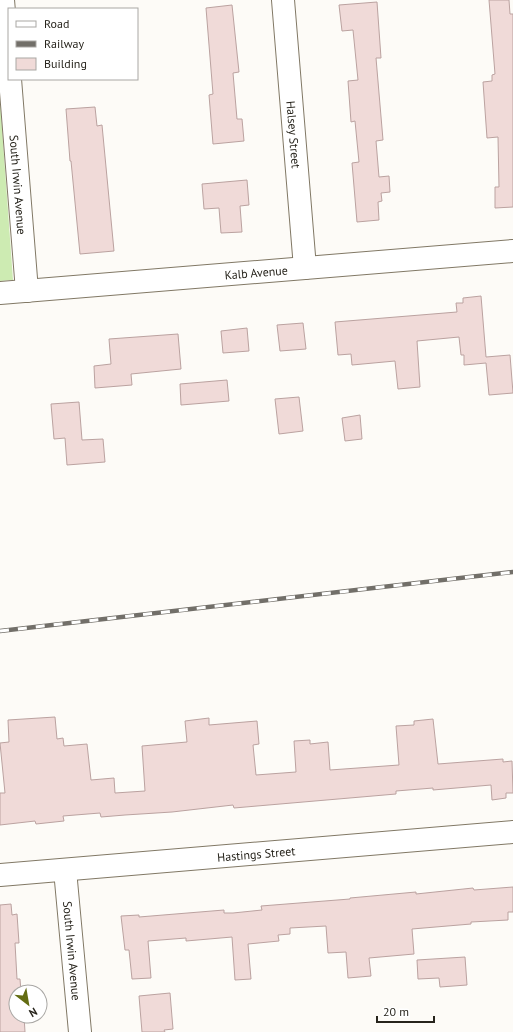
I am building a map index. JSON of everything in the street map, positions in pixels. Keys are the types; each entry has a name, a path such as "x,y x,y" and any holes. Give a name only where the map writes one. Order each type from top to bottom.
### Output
{"street":[{"path":"3,0 8,59"},
{"name":"Halsey Street","path":"283,0 305,268"},
{"name":"South Irwin Avenue","path":"10,80 27,290"},
{"name":"Kalb Avenue","path":"0,293 513,251"},
{"name":"Hastings Street","path":"0,875 513,832"},
{"name":"South Irwin Avenue","path":"65,870 80,1032"}],"green space":[{"path":"0,100 13,280 0,281"}],"building":[{"path":"489,0 509,0 510,14 513,14 513,207 495,208 495,187 499,187 498,137 487,138 483,82 492,81 492,75 495,74"},
{"path":"377,2 381,58 376,58 383,140 376,141 379,177 389,176 390,192 381,193 382,201 378,202 379,220 357,222 352,163 359,162 355,121 351,122 348,81 358,80 353,30 342,31 339,5"},
{"path":"232,5 239,72 233,73 237,119 242,119 244,141 213,144 209,95 213,94 206,8"},
{"path":"95,107 97,126 102,125 114,251 80,254 66,109"},
{"path":"247,180 249,205 240,206 242,232 221,233 219,208 204,209 202,184"},
{"path":"481,296 486,357 510,355 513,393 489,395 486,363 464,365 464,355 461,355 459,337 417,341 420,387 398,389 395,361 352,365 351,354 338,355 335,322 457,312 456,303 463,303 463,298"},
{"path":"303,323 306,349 280,351 277,325"},
{"path":"247,328 249,351 223,353 221,331"},
{"path":"178,334 181,369 131,374 132,385 95,388 94,366 111,364 109,339"},
{"path":"227,380 229,401 181,405 180,384"},
{"path":"299,397 303,431 279,434 275,399"},
{"path":"79,402 82,440 103,439 105,462 67,465 65,438 54,439 51,404"},
{"path":"360,415 362,439 345,441 342,418"},
{"path":"55,717 57,739 63,738 64,746 87,744 91,780 114,778 115,793 145,791 142,746 187,742 185,721 209,718 209,725 257,721 259,744 253,745 256,775 296,772 294,741 310,740 310,744 328,742 330,770 399,765 396,726 414,725 414,721 433,719 438,764 503,759 503,762 512,761 513,793 506,793 506,798 492,800 491,785 433,790 433,788 396,791 396,794 234,808 233,805 172,812 101,817 100,813 63,816 64,821 36,824 35,821 0,825 0,793 5,793 0,743 9,742 8,720"},
{"path":"513,887 513,912 508,912 508,920 471,922 471,924 412,929 414,954 369,958 371,976 348,978 346,952 328,953 326,926 290,928 290,934 278,935 279,941 248,944 251,979 235,980 232,937 186,941 186,938 148,941 151,978 132,979 129,950 125,950 121,916 139,915 139,917 224,910 224,913 233,913 262,910 261,906 416,892 416,894 473,888 474,890"},
{"path":"11,904 12,915 17,914 19,943 15,943 17,979 20,979 20,984 8,984 8,1024 24,1024 25,1032 0,1032 0,905"},
{"path":"465,957 467,985 440,987 439,978 418,979 417,960"},
{"path":"170,993 173,1029 164,1030 165,1032 142,1032 139,996"}],"railway":[{"path":"0,631 513,572"}]}
